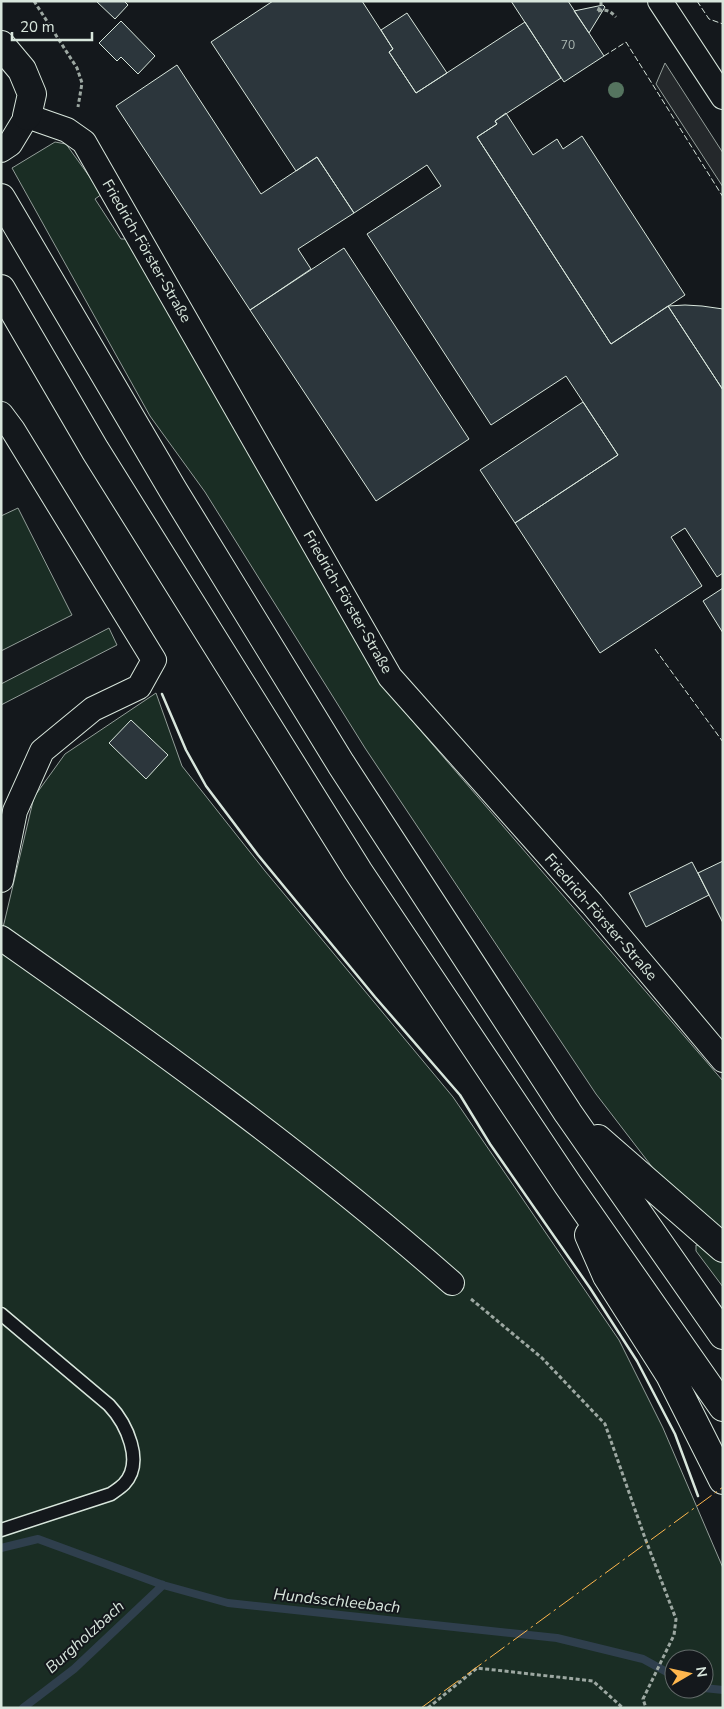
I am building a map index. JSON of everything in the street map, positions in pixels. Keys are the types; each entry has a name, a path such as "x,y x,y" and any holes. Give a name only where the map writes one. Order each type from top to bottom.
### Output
{"main road":[{"path":"1,44 22,70 32,94 28,116"},
{"path":"1,198 173,490 336,756 568,1113 723,1335"},
{"path":"1,289 94,450 353,863 568,1185 723,1407"},
{"path":"568,1113 723,1248"},
{"path":"568,1185 606,1276 670,1375 723,1480"}],"street":[{"path":"660,1 723,97"},
{"name":"Friedrich-Förster-Straße","path":"28,116 67,130 84,142 390,677 592,904 723,1060"},
{"path":"6,147 28,116"},
{"path":"1,414 13,430 154,660 139,687 93,709 42,750 15,811 1,880"},
{"path":"1,938 233,1105 401,1239 452,1283"}],"lane":[{"path":"1,1314 119,1416 129,1434 132,1449 132,1468 125,1483 111,1494 1,1530"}],"path":[{"path":"34,1 76,68 82,84 79,105 67,130"},
{"path":"600,1 598,11 606,10 612,12 616,17"},
{"path":"452,1283 542,1358 604,1424 644,1538 676,1619 674,1635 643,1699 646,1708"},
{"path":"428,1708 477,1668 593,1681 623,1708"}],"green space":[{"path":"55,142 66,144 102,194 95,199 121,239 129,239 389,694 723,1081 723,1236 676,1198 596,1094 365,748 205,492 150,416 12,168"},
{"path":"18,508 72,615 1,651 1,516"},
{"path":"109,628 117,645 1,705 1,684"},
{"path":"156,693 182,766 265,871 453,1097 619,1340 663,1428 723,1568 723,1708 1,1708 1,936 34,797 65,754"},
{"path":"696,1245 703,1246 723,1259 723,1287 696,1251"}],"shaded area":[{"path":"665,63 723,153 723,187 656,84"}],"building":[{"path":"96,1 124,1 128,5 115,19"},
{"path":"273,1 362,1 393,49 389,52 416,93 525,22 561,78 495,121 497,124 477,137 611,344 668,306 723,390 723,573 717,577 685,528 671,537 702,586 600,653 515,523 618,455 566,376 491,425 367,234 441,186 427,165 354,213 317,157 296,171 211,42"},
{"path":"511,1 568,1 604,56 564,82"},
{"path":"603,5 605,7 589,33 574,11"},
{"path":"407,13 447,73 416,93 389,52 393,49 381,30"},
{"path":"121,21 155,56 138,74 121,57 117,61 99,43"},
{"path":"177,65 261,194 317,157 354,213 298,249 311,269 250,310 116,106"},
{"path":"506,113 533,155 557,139 563,149 582,136 685,295 611,344 477,137 497,124 495,121"},
{"path":"344,248 469,439 376,501 250,310"},
{"path":"685,305 723,309 723,390 668,306"},
{"path":"583,402 618,455 515,523 480,470"},
{"path":"723,588 723,633 703,601"},
{"path":"131,720 168,755 146,779 109,743"},
{"path":"723,861 723,923 698,873"},
{"path":"692,862 709,895 646,927 629,893"}],"waterway":[{"name":"Hundsschleebach","path":"1,1548 38,1539 163,1585 228,1603 557,1638 643,1659 664,1671"},
{"name":"Burgholzbach","path":"23,1708 74,1669 163,1585"},
{"name":"Hundsschleebach","path":"714,1689 723,1690"}],"fence":[{"path":"697,1 709,19 723,24"},
{"path":"604,56 626,42 723,197"},
{"path":"655,649 723,742"}],"wall":[{"path":"162,694 186,750 206,786 258,855 375,997 460,1095 490,1144 590,1288 637,1361 675,1434 698,1496"}],"power":[{"path":"421,1708 723,1487"}]}
